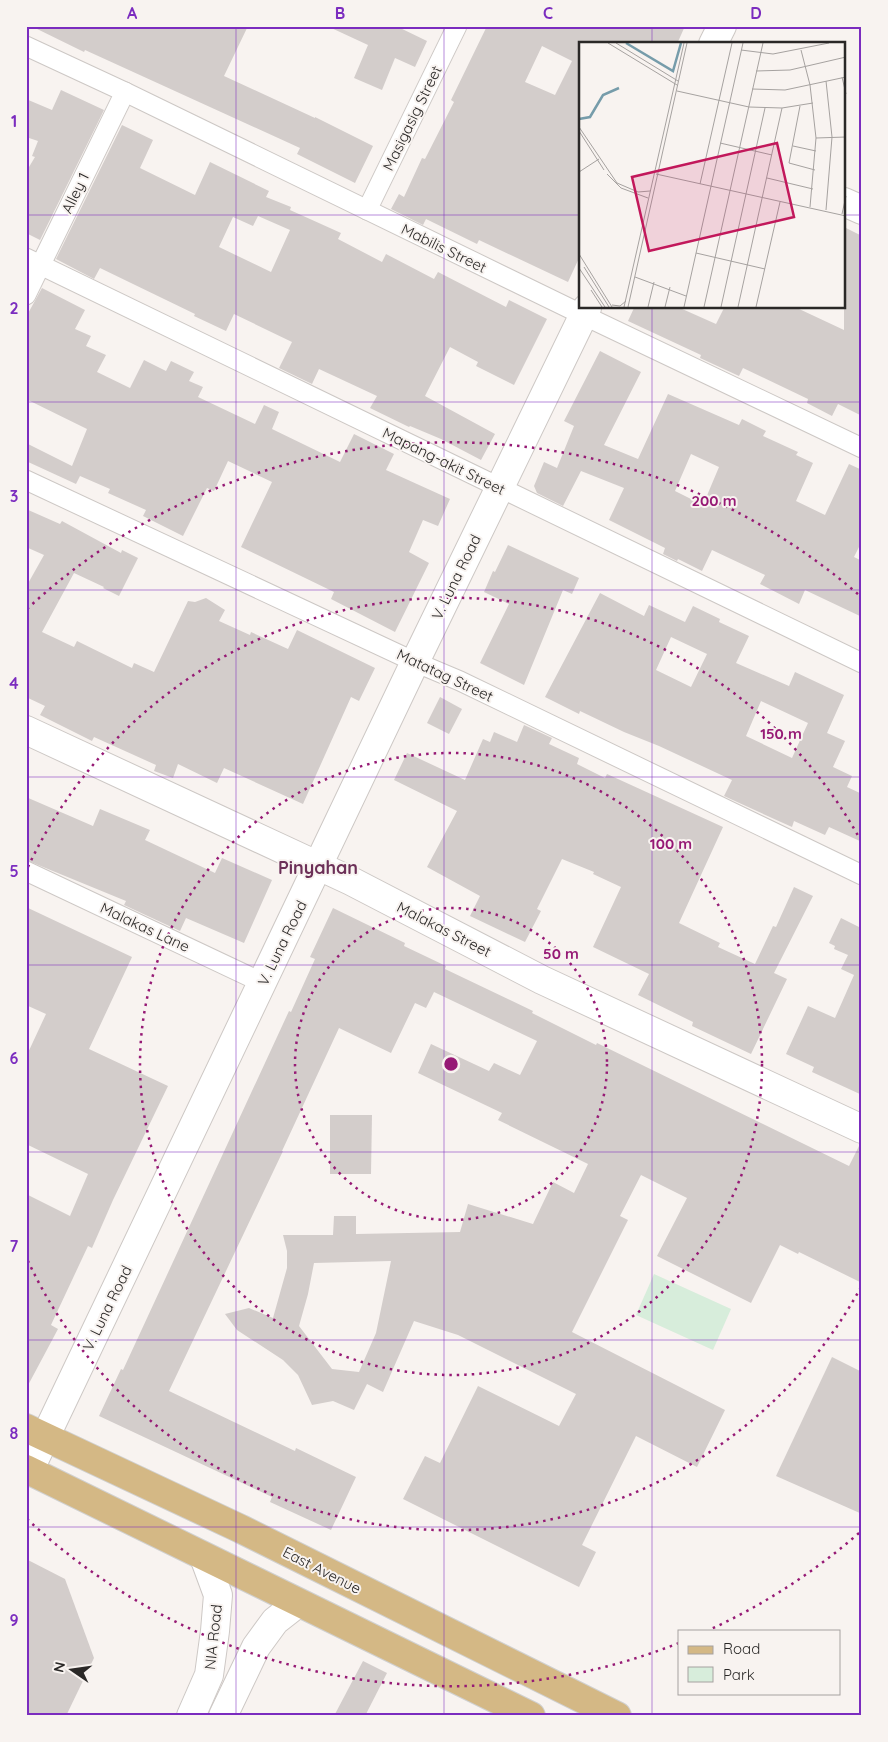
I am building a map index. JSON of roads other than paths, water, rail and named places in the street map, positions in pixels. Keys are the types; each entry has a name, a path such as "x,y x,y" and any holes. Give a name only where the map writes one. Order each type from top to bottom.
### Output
{"main road":[{"path":"714,42 722,26"},
{"path":"846,203 862,210"},
{"name":"V. Luna Road","path":"28,1470 36,1433 263,982 585,311"},
{"name":"Malakas Street","path":"26,730 351,881 542,980 862,1129"},
{"name":"East Avenue","path":"36,1433 241,1529 617,1716"},
{"path":"28,1470 532,1716"},
{"name":"NIA Road","path":"191,1716 210,1675 215,1631 218,1594 204,1557"},
{"path":"223,1716 256,1647 275,1621 298,1603"}],"street":[{"name":"Masigasig Street","path":"367,210 457,26"},
{"name":"Mabilis Street","path":"26,46 367,210 579,308"},
{"name":"Alley 1","path":"26,295 33,261 125,92"},
{"name":"Mapang-akit Street","path":"33,261 499,489 862,663"},
{"name":"Mabilis Street","path":"585,311 862,448"},
{"name":"Matatag Street","path":"26,480 460,681 862,875"},
{"name":"Malakas Lane","path":"26,871 263,982"}],"district":[{"name":"Pinyahan","path":"318,867"}]}
